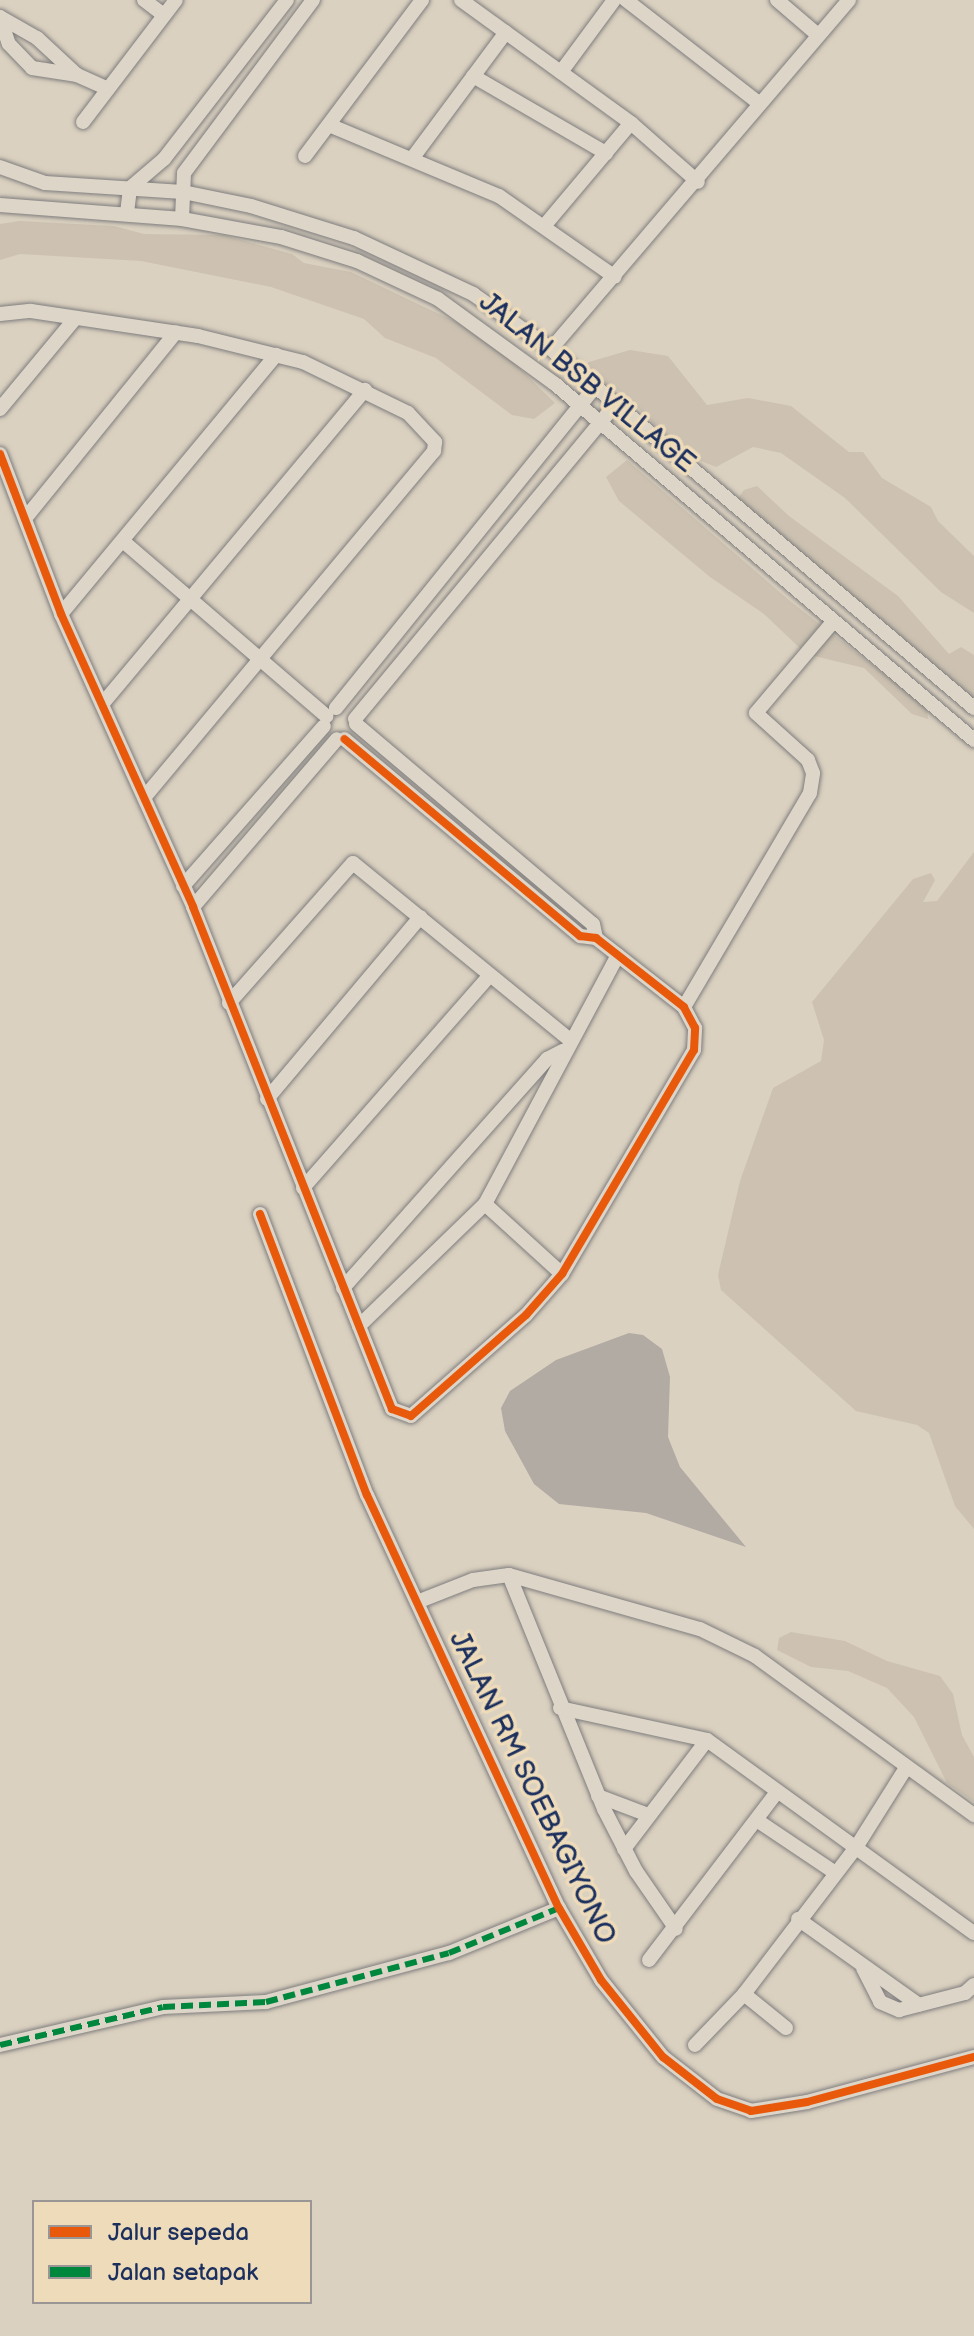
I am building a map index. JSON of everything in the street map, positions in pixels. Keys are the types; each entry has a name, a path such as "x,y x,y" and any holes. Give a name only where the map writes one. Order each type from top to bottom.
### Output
{"street":[{"path":"144,0 164,15"},
{"path":"83,122 176,0"},
{"path":"127,213 130,188 164,159 287,0"},
{"path":"182,219 184,173 313,0"},
{"path":"305,156 422,0"},
{"path":"461,0 631,123 698,182"},
{"path":"561,72 614,0"},
{"path":"626,0 759,103"},
{"path":"777,0 818,35"},
{"path":"551,349 698,182 759,103 849,0"},
{"path":"0,17 9,44 27,64 77,75 108,89"},
{"path":"0,17 37,38 77,75"},
{"path":"414,156 506,32"},
{"path":"473,76 606,153"},
{"path":"545,225 631,123"},
{"path":"329,125 414,156 499,196 545,225 615,277"},
{"path":"164,159 184,173"},
{"path":"0,167 45,183 183,192 266,211 409,260 473,294 551,349 593,389 974,708"},
{"name":"JALAN BSB VILLAGE","path":"0,205 182,219 281,237 404,281 469,318 580,406 974,740"},
{"path":"0,314 31,311 74,320 176,332 276,355 330,372 408,413 435,442 434,451 146,796"},
{"path":"0,409 74,320"},
{"path":"28,515 176,332"},
{"path":"61,614 124,542 276,355"},
{"path":"183,886 329,717 593,389"},
{"path":"104,702 192,601 365,390"},
{"path":"193,907 341,739 614,406"},
{"path":"555,438 575,454"},
{"path":"0,454 28,515 61,614 104,702 193,907 392,1409 411,1416 526,1315 562,1274 694,1050 695,1028 684,1007 596,938 580,936 341,739 329,717 124,542"},
{"path":"684,1007 810,793 813,773 808,760 756,713 833,622"},
{"path":"329,717 348,710 355,722 593,924 596,938"},
{"path":"229,1003 353,863 567,1045"},
{"path":"267,1099 420,917"},
{"path":"359,1326 485,1204 560,1072 567,1045 618,955"},
{"path":"303,1188 489,976"},
{"path":"343,1288 547,1059 567,1045"},
{"path":"485,1204 562,1274"},
{"name":"JALAN RM SOEBAGIYONO","path":"260,1214 367,1495 559,1908 601,1980 663,2057 700,2088 733,2106 777,2109 974,2057"},
{"path":"509,1575 598,1796 624,1849 676,1929"},
{"path":"417,1602 473,1580 509,1575 725,1640 974,1815"},
{"path":"560,1708 707,1740 776,1793 974,1933"},
{"path":"624,1849 707,1740"},
{"path":"695,2045 744,1994 798,1919 855,1849 906,1768"},
{"path":"649,1960 676,1929 776,1793"},
{"path":"598,1796 648,1815"},
{"path":"758,1821 834,1872"},
{"path":"0,2045 163,2007 266,2002 449,1953 559,1908"},
{"path":"798,1919 919,2005 965,1993 974,1985"},
{"path":"744,1994 786,2028"}],"shaded area":[{"path":"19,221 114,226 144,234 223,235 292,254 304,263 351,272 458,323 510,359 555,403 534,419 512,415 436,358 385,338 364,319 271,287 141,261 20,254 0,260 0,224"},
{"path":"630,350 668,356 707,405 748,398 791,406 849,452 863,452 882,478 931,507 938,521 974,556 974,613 941,592 845,498 781,453 753,447 716,467 686,455 624,394 587,373 584,365 589,362"},
{"path":"627,460 790,601 911,695 927,709 928,719 912,714 864,668 806,654 764,614 710,577 619,501 606,477"},
{"path":"757,486 789,516 898,596 949,654 961,647 974,655 974,703 735,503 744,490"},
{"path":"974,852 974,1529 955,1506 929,1433 917,1425 856,1411 721,1290 718,1275 740,1181 773,1088 821,1061 824,1040 812,1002 913,879 931,873 935,880 923,902 937,901"},
{"path":"629,1333 643,1335 662,1349 670,1377 668,1437 680,1467 746,1547 646,1513 559,1504 534,1484 505,1431 501,1408 510,1391 556,1360"},
{"path":"791,1632 845,1641 887,1661 940,1676 953,1694 962,1735 974,1757 974,1802 947,1783 914,1717 887,1688 848,1671 811,1667 777,1650 779,1638"}],"marked path":[{"path":"0,2045 163,2007 266,2002 449,1953 559,1908"}],"cycle path":[{"path":"0,454 61,614 193,907 392,1409 411,1416 526,1315 562,1274 694,1050 695,1028 684,1007 596,938 580,936 344,739"},
{"path":"260,1214 367,1495 559,1908 601,1980 663,2057 717,2099 751,2111 807,2102 974,2057"}]}
